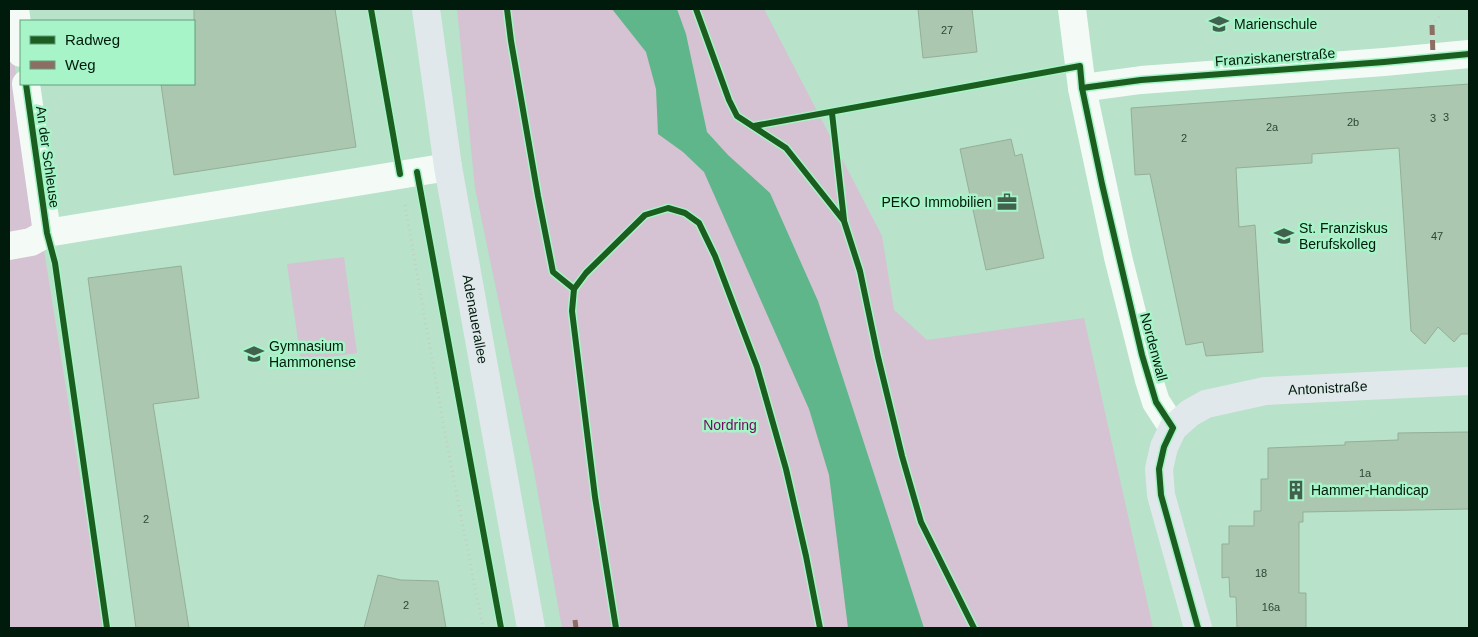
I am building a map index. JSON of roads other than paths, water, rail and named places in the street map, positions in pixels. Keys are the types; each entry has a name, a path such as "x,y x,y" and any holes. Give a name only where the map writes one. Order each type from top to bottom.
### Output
{"main road":[{"name":"Adenauerallee","path":"426,9 448,167 532,628"},
{"name":"Antonistraße","path":"1181,420 1206,404 1265,391 1469,381"},
{"path":"1181,420 1164,447 1159,469 1161,495 1198,628"}],"street":[{"path":"15,9 20,46"},
{"name":"Nordenwall","path":"1072,9 1082,88 1118,257 1142,355 1156,402 1181,420"},
{"name":"Franziskanerstraße","path":"1082,88 1141,80 1469,54"},
{"name":"An der Schleuse","path":"26,85 47,233"},
{"path":"9,246 31,242 47,233 448,167"}],"place":[{"name":"Marienschule","path":"1219,24"},
{"name":"PEKO Immobilien","path":"1007,202"},
{"name":"St. Franziskus Berufskolleg","path":"1284,236"},
{"name":"Gymnasium Hammonense","path":"254,354"},
{"name":"Hammer-Handicap","path":"1296,490"}],"park label":[{"name":"Nordring","path":"730,425"}]}
